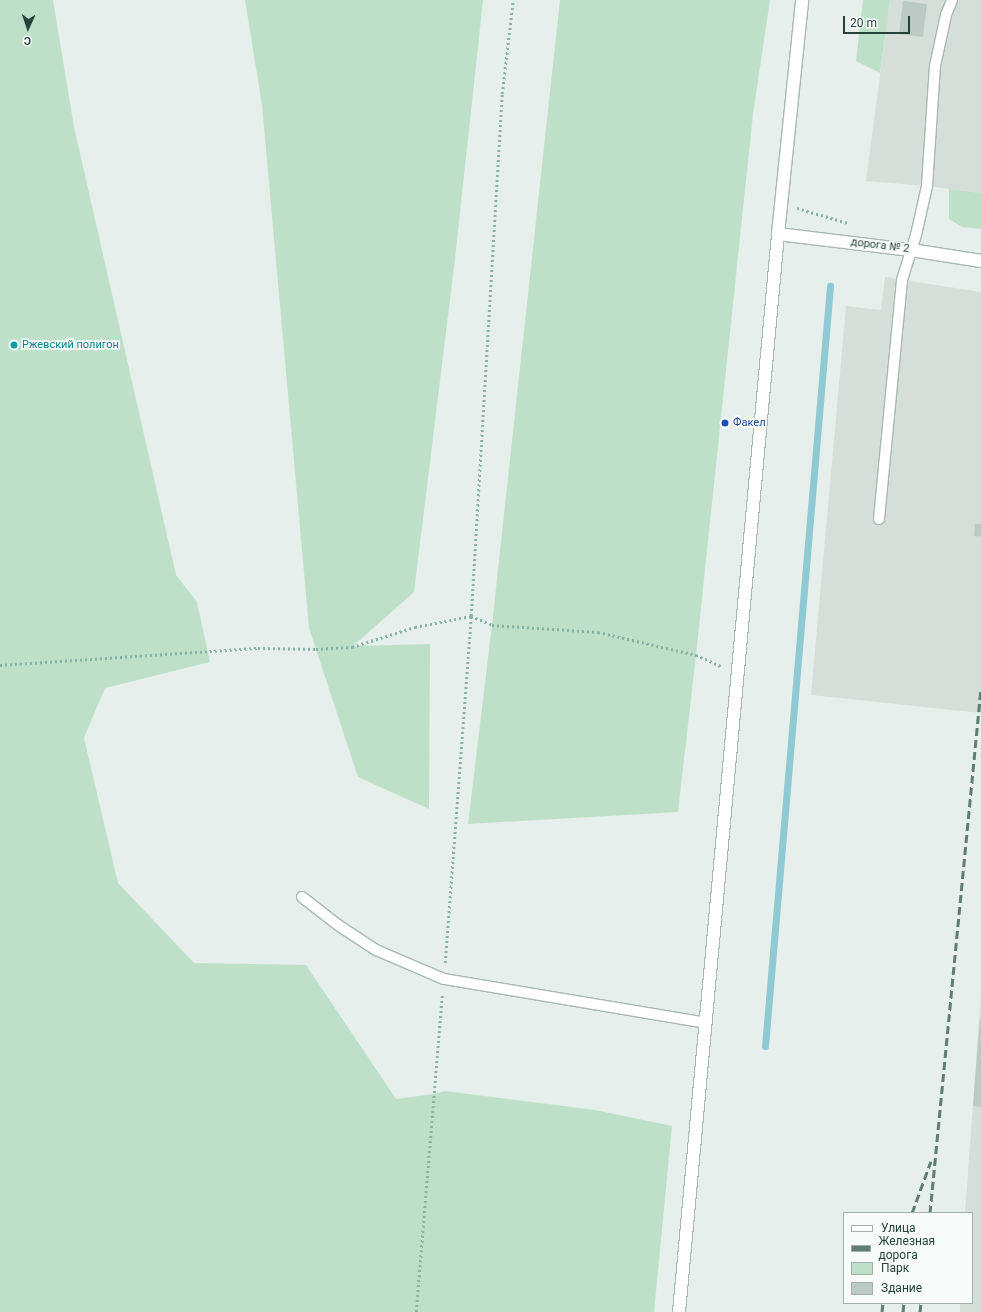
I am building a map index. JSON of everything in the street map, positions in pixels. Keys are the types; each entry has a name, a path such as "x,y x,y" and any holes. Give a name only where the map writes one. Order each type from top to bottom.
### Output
{"main road":[{"path":"679,1312 778,234 802,0"},
{"name":"дорога № 2","path":"778,234 981,260"}],"lane":[{"path":"879,520 902,280 927,186 935,66 946,15 952,0"},
{"path":"302,897 338,925 376,950 444,979 706,1023"}],"path":[{"path":"471,616 502,94 513,0"},
{"path":"0,665 258,648 316,649 352,647 415,627 471,616 492,625 598,632 696,655 738,673"}],"shaded area":[{"path":"890,0 981,0 981,193 927,186 866,181"},
{"path":"885,277 981,292 981,713 811,695 846,306 881,310"},
{"path":"981,995 981,1312 960,1312 960,1304 973,1304 973,1212 965,1212"}],"green space":[{"path":"0,0 53,0 74,127 176,575 197,602 210,662 105,688 84,738 118,883 194,963 306,965 396,1099 445,1091 595,1110 672,1126 654,1312 0,1312"},
{"path":"245,0 483,0 455,259 414,592 353,646 430,644 429,809 358,777 309,628 262,105"},
{"path":"560,0 770,0 753,114 678,812 468,824 492,625"},
{"path":"863,0 890,0 880,73 856,61"},
{"path":"949,189 981,193 981,229 962,227 949,219"}],"building":[{"path":"903,1 927,4 923,37 899,34"},
{"path":"975,524 981,524 981,537 974,536"},
{"path":"981,1018 981,1107 973,1106"}],"waterway":[{"path":"765,1046 830,286"}],"railway":[{"path":"930,1212 981,688"},
{"path":"912,1212 931,1161"},
{"path":"882,1312 883,1304"},
{"path":"903,1312 904,1304"},
{"path":"920,1312 921,1304"}],"place":[{"name":"Ржевский полигон","path":"14,345"},
{"name":"Факел","path":"725,423"}]}
